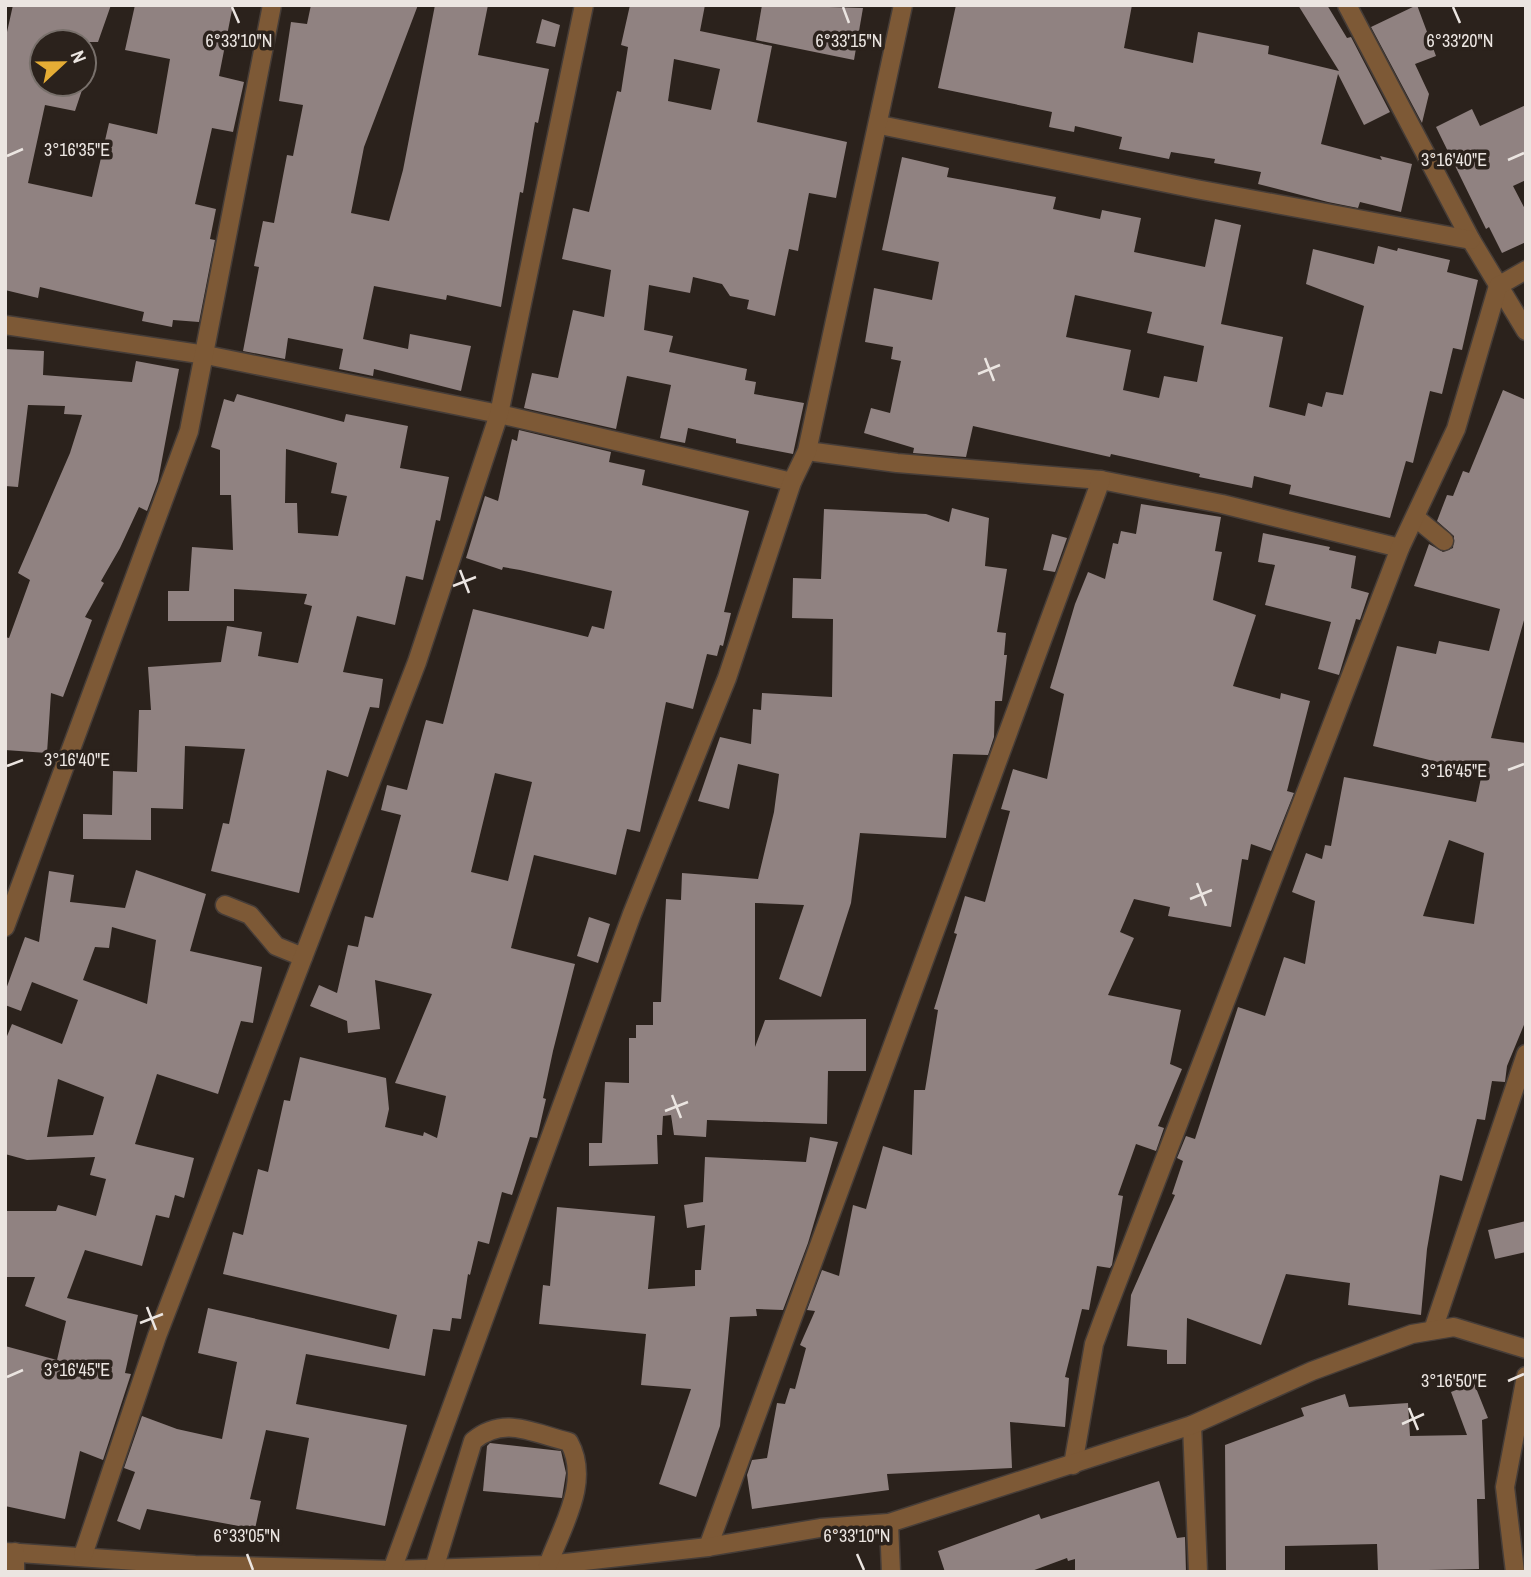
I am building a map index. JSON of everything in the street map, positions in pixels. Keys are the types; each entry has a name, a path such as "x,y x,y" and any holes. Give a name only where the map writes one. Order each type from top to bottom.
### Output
{"street":[{"path":"5,927 189,430 206,355 272,5"},
{"path":"83,1555 157,1336 417,662 499,414 583,5"},
{"path":"392,1570 632,914 727,678 792,482 807,451 880,125 903,5"},
{"path":"1347,5 1471,240 1526,331"},
{"path":"880,125 1196,189 1471,240"},
{"path":"1073,1465 1094,1344 1101,1324 1400,548 1456,429 1498,286 1526,270"},
{"path":"5,325 206,355 499,414 792,482"},
{"path":"807,451 897,463 1101,480 1222,504 1400,548"},
{"path":"708,1547 1101,480"},
{"path":"1416,518 1444,541"},
{"path":"225,905 250,915 276,946 303,957"},
{"path":"1433,1330 1526,1054"},
{"path":"15,1572 10,1552 292,1569 392,1570 548,1565 708,1547 820,1528 889,1522 1192,1425 1311,1371 1412,1334 1454,1327 1526,1349"},
{"path":"1515,1572 1505,1487 1526,1376"},
{"path":"434,1569 472,1441 484,1431 501,1425 569,1442 576,1455 579,1483 548,1565"},
{"path":"1192,1425 1198,1572"},
{"path":"889,1522 891,1572"}],"building":[{"path":"13,5 111,5 98,42 98,28 28,28 28,98 79,98 75,111 45,105 28,183 92,197 109,123 157,134 170,59 125,50 135,5 233,5 219,76 244,82 233,132 212,128 195,204 216,209 210,239 215,240 199,322 173,320 172,327 142,321 144,312 40,287 38,298 5,290 5,41"},
{"path":"311,5 418,5 364,147 351,213 389,221 403,170 435,5 488,5 478,55 549,69 538,123 535,122 523,193 520,192 501,307 447,295 446,300 374,286 363,339 408,349 410,334 471,346 461,391 374,369 373,376 339,369 343,349 288,338 285,359 243,351 259,267 254,266 263,221 274,223 287,155 293,156 303,105 279,101 291,22 307,24"},
{"path":"630,5 705,5 700,31 772,46 757,122 847,142 836,198 809,193 798,251 789,249 775,316 747,309 749,300 730,296 722,284 693,277 690,293 649,285 644,330 673,336 669,352 747,369 745,380 756,382 754,394 804,403 793,454 736,443 736,439 688,428 685,443 660,438 671,385 627,376 616,429 524,408 532,373 558,378 573,310 604,317 611,270 562,259 573,208 589,212 617,91 621,92 628,47 621,45","holes":["674,59 720,69 711,110 668,101"]},
{"path":"762,5 863,8 854,60 756,40"},
{"path":"956,5 1132,5 1124,48 1193,63 1198,32 1269,46 1268,54 1339,71 1298,5 1327,5 1347,38 1351,37 1390,112 1364,125 1338,74 1321,144 1382,160 1380,156 1412,164 1401,212 1360,202 1358,208 1258,184 1261,172 1214,163 1215,159 1171,152 1169,159 1119,149 1122,137 1075,126 1074,132 1049,127 1052,112 938,88"},
{"path":"1417,5 1436,56 1415,64 1429,94 1422,123 1371,27"},
{"path":"542,19 560,25 555,47 536,43"},
{"path":"1526,105 1526,180 1513,186 1526,211 1526,242 1502,253 1489,227 1486,229 1436,127 1472,109 1480,126"},
{"path":"902,157 949,168 947,177 1056,197 1053,209 1100,219 1102,210 1141,218 1134,252 1205,267 1215,219 1241,225 1221,324 1283,337 1269,407 1305,416 1308,403 1322,407 1326,392 1343,395 1364,306 1306,284 1313,249 1374,264 1378,246 1397,251 1398,248 1450,260 1447,272 1478,280 1462,350 1453,348 1442,394 1430,391 1413,463 1406,461 1390,518 1289,494 1291,485 1254,476 1252,488 1111,454 1110,457 973,426 966,457 913,453 914,448 864,433 871,408 890,413 901,361 891,359 893,347 865,342 874,288 932,300 939,262 882,250","holes":["1075,295 1152,312 1147,333 1204,346 1197,382 1164,376 1159,398 1123,390 1131,350 1066,337"]},
{"path":"5,349 44,351 43,375 132,382 136,361 179,369 158,481 147,511 139,507 85,617 92,620 63,697 51,693 47,753 5,750 5,637 9,638 30,580 18,573 70,453 82,415 64,414 65,406 28,405 18,487 5,486"},
{"path":"1503,390 1526,400 1526,613 1491,738 1526,743 1526,1020 1507,1066 1505,1082 1492,1081 1485,1120 1477,1119 1462,1181 1440,1175 1427,1249 1421,1315 1348,1305 1350,1283 1286,1274 1261,1345 1187,1318 1186,1364 1167,1364 1167,1350 1127,1346 1131,1295 1175,1195 1172,1194 1183,1161 1177,1158 1186,1136 1195,1139 1238,1007 1265,1016 1284,957 1305,964 1315,901 1292,892 1306,853 1322,859 1325,845 1331,846 1344,777 1476,802 1482,773 1373,746 1397,646 1436,654 1439,641 1489,651 1500,609 1414,586 1429,544 1443,552 1453,548 1454,536 1437,521 1447,495 1453,496 1463,471 1469,473","holes":["1449,840 1484,853 1474,924 1423,916"]},
{"path":"237,394 344,422 346,414 408,426 400,468 449,477 423,580 406,576 395,625 357,616 343,672 383,679 379,708 370,707 348,777 327,770 299,893 211,871 223,823 229,824 245,749 185,746 183,809 151,808 151,840 83,839 83,814 112,815 113,771 137,772 139,710 151,710 148,667 221,662 227,626 262,632 258,656 298,663 312,606 304,604 307,594 234,589 234,621 168,621 168,591 189,591 192,547 233,550 231,495 220,495 220,450 211,447 224,399 234,402","holes":["286,449 337,463 331,493 347,496 338,536 298,533 297,503 285,503"]},
{"path":"519,430 611,452 609,462 645,470 642,485 749,511 724,612 731,613 723,646 720,645 717,656 707,654 693,709 666,702 640,832 627,829 616,875 534,855 511,948 575,964 553,1051 537,1138 530,1137 512,1195 502,1192 489,1244 478,1241 470,1275 468,1274 461,1319 452,1318 450,1331 433,1329 425,1376 306,1354 296,1404 407,1425 385,1526 296,1509 309,1438 266,1430 250,1499 261,1501 255,1529 147,1509 140,1530 117,1521 135,1472 124,1468 142,1416 177,1429 222,1439 237,1362 198,1353 208,1308 389,1349 397,1315 223,1274 233,1232 243,1235 258,1169 268,1172 284,1100 290,1101 300,1057 386,1078 389,1109 385,1127 423,1136 424,1132 437,1138 446,1096 395,1083 432,994 375,980 380,1029 348,1033 347,1021 310,1006 319,985 337,993 348,945 358,947 365,916 373,918 401,815 381,810 387,785 407,790 426,720 443,724 473,609 588,637 592,626 604,629 612,591 520,570 503,567 502,570 466,558 485,496 498,501 512,439 517,441","holes":["495,773 532,782 508,881 471,872"]},
{"path":"1141,504 1221,517 1215,551 1222,552 1213,600 1256,615 1233,686 1280,699 1281,693 1310,701 1287,791 1294,793 1271,851 1251,844 1248,860 1242,859 1231,927 1168,916 1170,907 1134,899 1120,932 1134,938 1108,995 1181,1010 1170,1064 1182,1069 1158,1126 1164,1128 1156,1151 1136,1144 1118,1195 1123,1196 1112,1265 1110,1268 1097,1266 1089,1310 1082,1309 1065,1377 1069,1378 1065,1427 1010,1422 1012,1468 887,1474 889,1490 752,1509 747,1475 752,1460 767,1458 777,1403 785,1404 790,1388 795,1389 806,1348 800,1345 815,1311 807,1310 822,1270 839,1276 853,1205 866,1209 883,1146 912,1155 914,1090 925,1090 938,1010 934,1009 957,934 954,933 965,896 985,902 1010,811 1001,809 1013,769 1047,779 1064,694 1050,688 1075,604 1088,572 1105,579 1113,543 1118,544 1121,531 1136,534"},
{"path":"952,508 989,518 985,566 1007,569 997,632 1006,633 1004,655 1007,655 1002,701 995,701 994,737 988,755 953,754 946,838 860,833 851,903 821,997 779,979 804,905 755,903 755,1047 765,1020 866,1019 866,1071 828,1071 827,1124 707,1120 706,1137 674,1135 671,1115 663,1116 662,1135 657,1135 658,1164 589,1166 589,1143 602,1143 605,1082 629,1083 629,1038 636,1038 636,1025 653,1025 653,1002 661,1002 666,899 681,900 682,873 758,879 774,812 779,774 738,764 729,809 698,801 720,737 751,744 753,709 761,710 762,693 832,697 833,619 792,618 793,578 821,579 824,509 926,514 949,522"},
{"path":"1263,533 1330,547 1329,550 1356,556 1351,588 1369,593 1360,620 1356,619 1339,675 1318,669 1331,622 1265,605 1275,565 1258,562"},
{"path":"1052,534 1067,538 1055,572 1043,570"},
{"path":"136,870 206,894 190,951 262,967 253,1023 241,1021 218,1094 157,1074 135,1144 194,1158 184,1198 175,1195 169,1218 156,1215 142,1266 85,1250 67,1298 138,1315 125,1373 131,1374 103,1460 80,1451 65,1519 5,1506 5,1346 57,1360 66,1321 25,1306 35,1277 5,1277 5,1211 56,1211 58,1205 96,1216 106,1179 90,1175 95,1157 27,1160 5,1154 5,1041 12,1024 62,1044 78,1000 32,982 21,1011 5,1005 5,992 25,937 39,942 49,871 74,875 70,902 125,908","holes":["112,927 156,940 147,1004 83,980 95,947 109,948","58,1079 104,1097 93,1135 47,1137"]},
{"path":"589,917 610,924 598,963 577,956"},
{"path":"810,1137 838,1142 808,1243 783,1310 756,1309 757,1316 730,1317 720,1426 696,1497 659,1484 691,1389 641,1385 646,1334 539,1324 543,1285 550,1286 557,1207 655,1216 648,1289 695,1286 695,1270 701,1270 705,1225 687,1228 684,1205 703,1202 705,1157 806,1162"},
{"path":"1526,1221 1526,1252 1495,1259 1488,1230"},
{"path":"1474,1383 1488,1418 1482,1420 1485,1499 1477,1499 1479,1569 1378,1571 1377,1544 1285,1546 1285,1572 1226,1572 1225,1445 1304,1416 1301,1408 1345,1394 1349,1407 1408,1403 1410,1436 1467,1435 1451,1392"},
{"path":"490,1443 561,1451 566,1473 562,1498 483,1491 487,1446"},
{"path":"1159,1481 1177,1538 1185,1537 1186,1572 1075,1572 1075,1559 1068,1561 1067,1558 1029,1572 945,1572 938,1551 1039,1514 1041,1519"}]}
